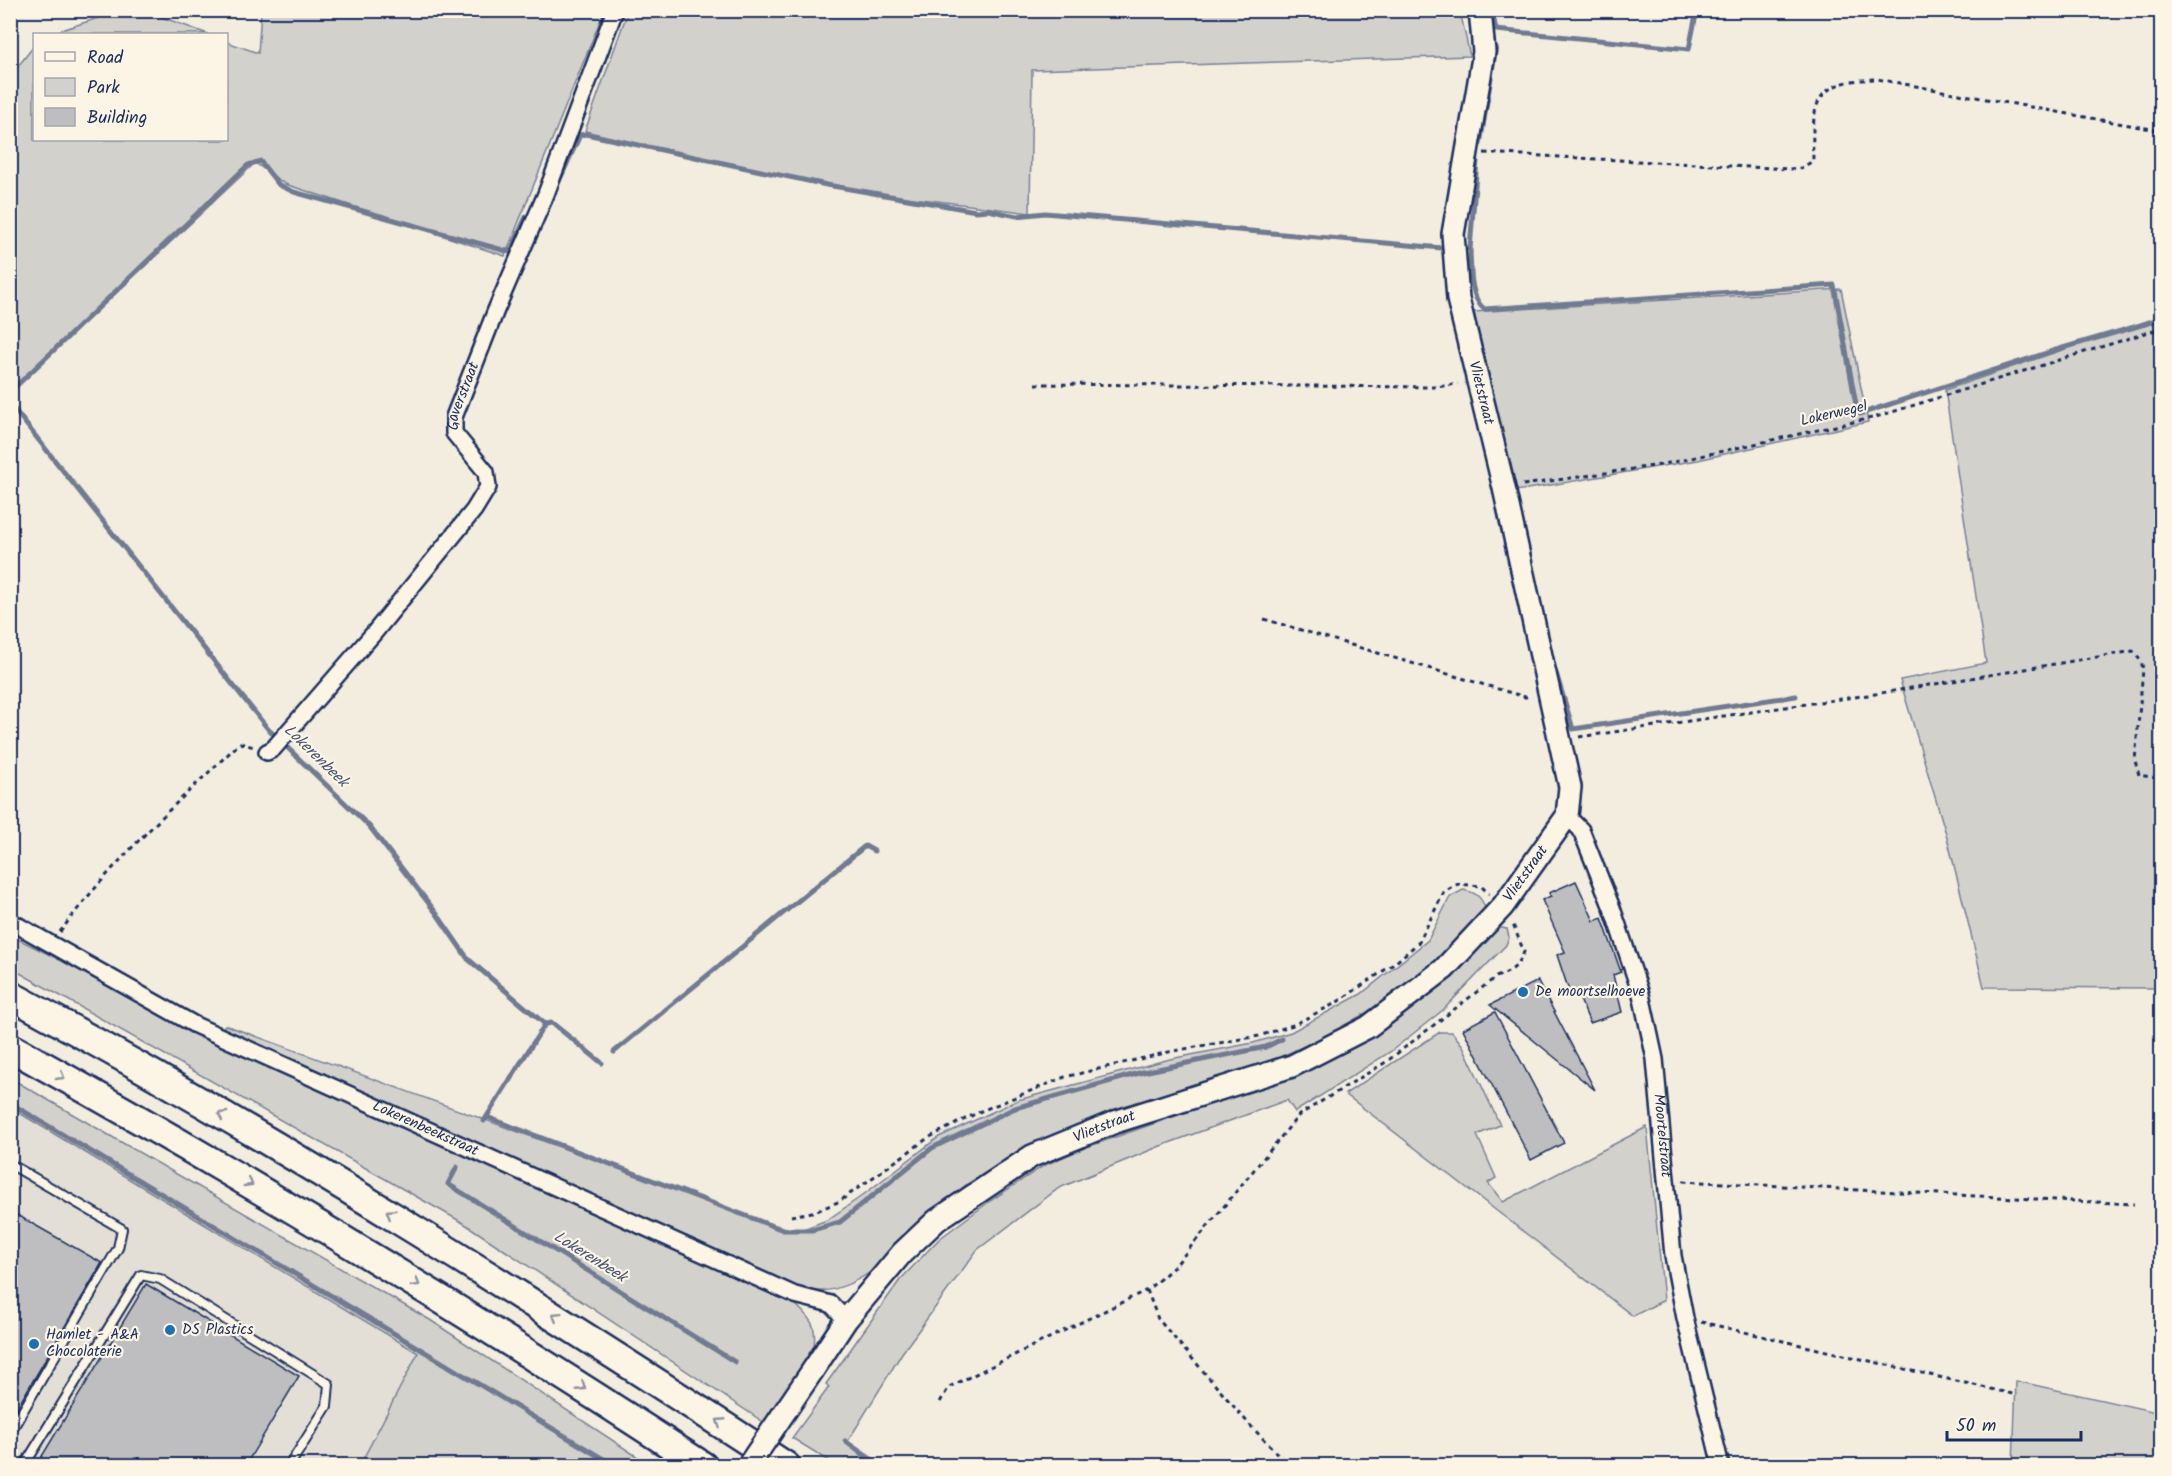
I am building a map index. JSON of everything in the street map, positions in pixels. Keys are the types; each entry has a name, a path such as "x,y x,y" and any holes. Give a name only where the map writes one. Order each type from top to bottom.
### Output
{"highway":[{"path":"10,995 322,1171 563,1320 786,1466"},
{"path":"10,1047 294,1209 537,1358 703,1466"}],"street":[{"name":"Gaverstraat","path":"270,750 374,633 474,510 488,487 486,472 454,433 454,417 496,310 546,194 615,10"},
{"name":"Vlietstraat","path":"748,1466 846,1320 902,1253 937,1220 1032,1156 1115,1122 1292,1066 1368,1027 1444,969 1474,940 1503,906 1567,816 1570,788 1504,488 1458,299 1454,262 1454,234 1484,52 1480,10"},
{"name":"Moortelstraat","path":"1567,816 1581,830 1612,908 1641,994 1655,1059 1674,1256 1685,1318 1721,1466"},
{"name":"Lokerenbeekstraat","path":"10,921 195,1025 795,1295 831,1304 846,1320"}],"lane":[{"path":"10,1164 122,1229 118,1248 10,1433"},
{"path":"24,1466 141,1275 160,1279 329,1384 327,1406 289,1466"}],"path":[{"path":"1468,150 1696,166 1801,168 1813,161 1817,105 1821,96 1835,86 1858,80 1877,79 2162,131"},
{"name":"Lokerwegel","path":"1504,488 1660,465 1876,417 2162,328"},
{"path":"1035,384 1436,387 1477,379"},
{"path":"1264,619 1525,697 1548,692"},
{"path":"1559,740 1863,695 2133,651 2142,661 2143,669 2135,761 2139,775 2162,778"},
{"path":"52,943 76,910 180,799 240,743 270,750"},
{"path":"1668,1180 2134,1204"},
{"path":"1147,1290 1158,1319 1249,1424 1289,1466"},
{"path":"1685,1318 2017,1395"}],"shaded area":[{"path":"10,1108 418,1354 360,1465 11,1465"}],"green space":[{"path":"122,10 145,11 205,33 53,33"},
{"path":"261,11 604,11 505,256 285,184 255,163 13,390 10,387 11,75 33,47 33,141 228,141 228,42 258,53"},
{"path":"628,11 1460,11 1470,56 1032,70 1030,213 828,187 585,131"},
{"path":"1841,289 1868,422 1698,460 1516,491 1474,312"},
{"path":"2161,316 2161,988 1984,987 1947,837 1900,680 1986,663 1945,390"},
{"path":"1463,890 1477,895 1485,908 1431,966 1357,1018 1310,1043 1236,1074 1066,1133 1034,1147 969,1183 882,1263 863,1277 843,1286 822,1291 795,1288 222,1029 225,1025 768,1223 798,1231 827,1220 939,1137 1018,1100 1170,1059 1253,1043 1291,1032 1361,994 1428,940 1450,897"},
{"path":"1496,927 1507,929 1509,937 1506,945 1443,1010 1390,1052 1295,1112 1287,1100 1158,1147 1059,1188 977,1250 902,1353 848,1441 883,1465 836,1465 792,1438 829,1387 826,1384 900,1280 939,1239 990,1201 1043,1166 1084,1148 1310,1069 1359,1045 1440,986"},
{"path":"10,935 158,1009 792,1301 813,1326 815,1339 808,1366 768,1425 465,1224 11,968"},
{"path":"1440,1032 1452,1032 1463,1046 1500,1125 1477,1135 1496,1178 1488,1183 1503,1202 1647,1127 1664,1300 1633,1316 1345,1094"},
{"path":"10,1078 430,1320 650,1465 360,1465 418,1353 11,1108"},
{"path":"2016,1381 2161,1413 2161,1465 2013,1465"}],"building":[{"path":"1576,881 1594,921 1602,918 1621,972 1613,975 1622,1012 1590,1023 1578,995 1571,997 1557,955 1565,952 1542,900 1551,896 1549,893"},
{"path":"1538,981 1595,1090 1490,1005"},
{"path":"1495,1012 1564,1143 1531,1160 1463,1029"},
{"name":"Hamlet - A&A Chocolaterie","path":"10,1211 102,1263 10,1420"},
{"name":"DS Plastics","path":"146,1284 299,1376 245,1466 36,1466"}],"waterway":[{"path":"1492,10 1496,30 1689,49 1697,10"},
{"path":"1480,144 1496,47"},
{"path":"552,197 580,135 586,134 827,185 976,211 988,210 1017,216 1045,213 1442,248"},
{"path":"1470,249 1477,160"},
{"path":"10,392 248,165 260,161 279,185 294,192 510,252 526,217"},
{"path":"1463,248 1470,249 1473,289 1479,304 1484,309 1834,285 1857,410 1860,414 2056,350 2162,319"},
{"name":"Lokerenbeek","path":"10,404 268,729 369,826 437,914 468,959 545,1024 484,1121"},
{"path":"1556,673 1573,729 1796,696"},
{"path":"614,1052 865,846 874,851"},
{"path":"545,1024 552,1023 602,1063"},
{"path":"487,1117 783,1230 812,1230 840,1222 932,1148 1015,1108 1143,1072 1266,1047 1282,1039"},
{"path":"10,1103 615,1466"},
{"name":"Lokerenbeek","path":"457,1167 448,1184 735,1362"},
{"name":"Lokerenbeek","path":"845,1441 878,1466"}],"place":[{"name":"De moortselhoeve","path":"1523,992"},
{"name":"DS Plastics","path":"170,1330"},
{"name":"Hamlet - A&A Chocolaterie","path":"34,1344"}]}
